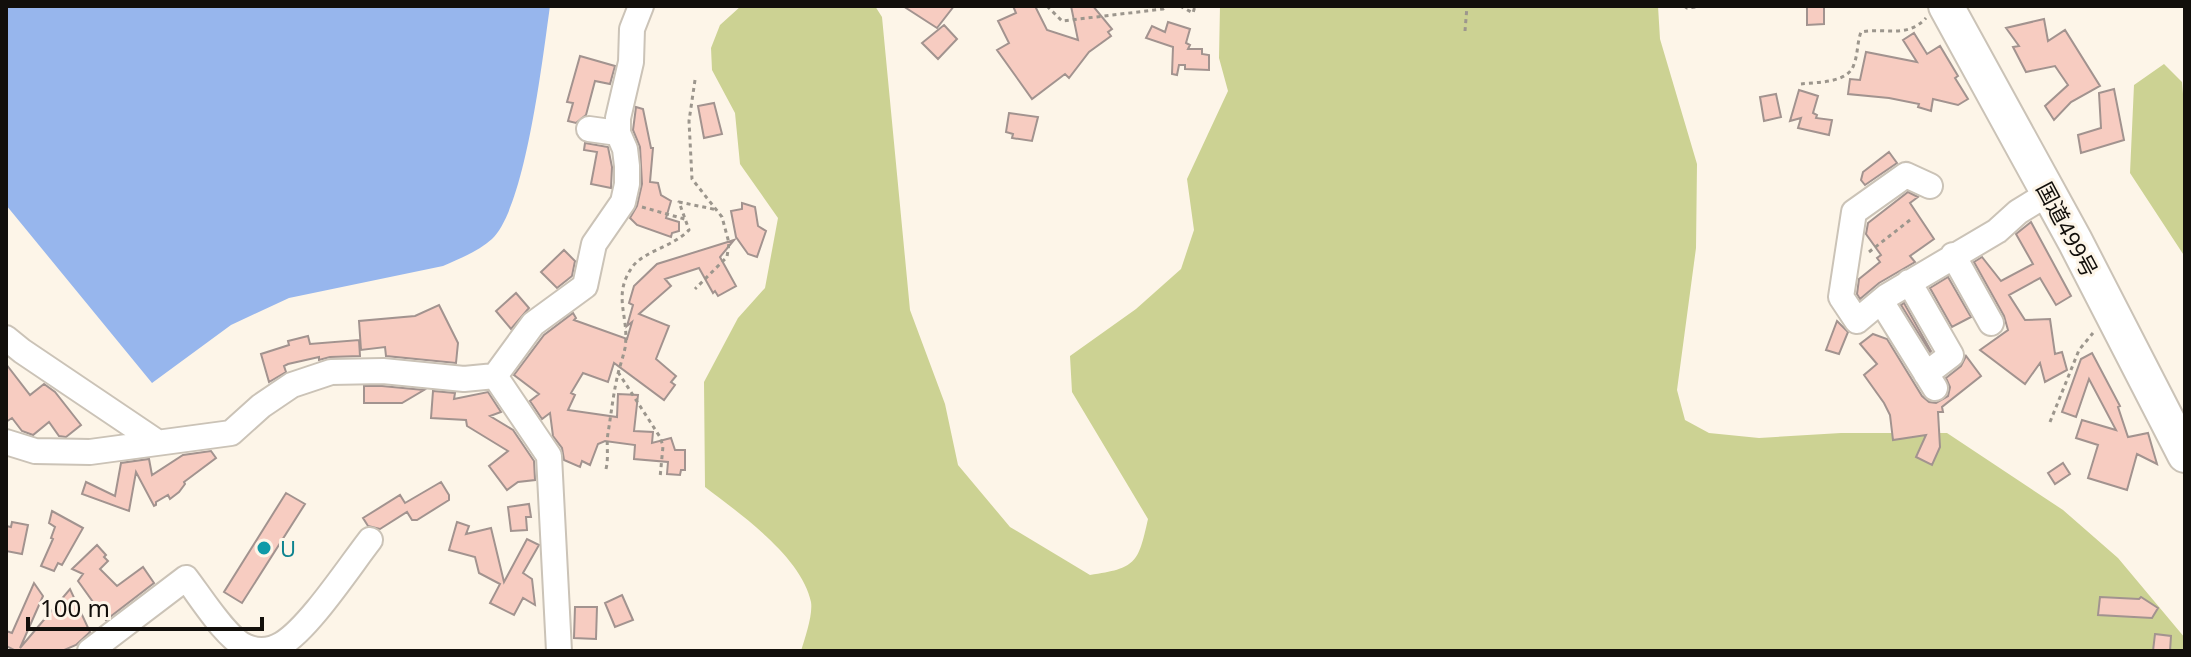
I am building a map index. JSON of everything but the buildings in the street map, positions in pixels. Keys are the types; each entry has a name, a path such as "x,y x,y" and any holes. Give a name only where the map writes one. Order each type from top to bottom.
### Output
{"highway":[{"name":"国道499号","path":"1963,6 2092,232 2185,416"},
{"name":"国道499号","path":"1936,12 2049,193 2185,455"}],"street":[{"path":"6,442 35,451 90,452 231,433 261,406 292,385 331,372 383,371 464,379 495,376 533,324 585,286 594,244 623,202 627,166 625,149 618,133 618,118 631,62 632,29 641,6"},
{"path":"589,129 618,133"},
{"path":"1930,186 1906,175 1854,212 1841,297 1857,321 1909,282 1997,231 2018,212 2049,193"},
{"path":"1953,255 1991,323"},
{"path":"1881,301 1930,381 1951,355 1909,282"},
{"path":"6,338 157,442"},
{"path":"495,376 549,456 559,651"},
{"path":"90,651 186,578 233,638 245,647 274,648 298,632 370,540"}],"path":[{"path":"1047,6 1062,21 1163,9 1167,6"},
{"path":"1180,6 1193,13 1195,6"},
{"path":"1465,31 1467,6"},
{"path":"1684,6 1702,6"},
{"path":"1801,84 1832,81 1848,74 1854,67 1861,32 1891,33 1919,25 1936,12"},
{"path":"695,80 689,121 692,179 718,210 729,243 727,257 695,289"},
{"path":"623,202 688,220"},
{"path":"606,469 606,445 625,348 626,326 620,300 621,286 637,262 679,240 689,230 688,220 679,202 718,210"},
{"path":"1845,270 1852,269 1873,248 1910,220"},
{"path":"2050,422 2079,350 2090,334 2115,319"},
{"path":"618,372 660,437 663,446 660,478"}],"green space":[{"path":"741,6 875,6 882,17 910,310 945,404 958,465 1010,527 1090,575 1117,570 1132,561 1141,546 1148,519 1072,392 1070,356 1136,309 1181,269 1194,230 1187,179 1228,91 1219,58 1220,6 1658,6 1660,39 1697,164 1696,248 1677,390 1685,420 1709,433 1759,438 1841,433 1947,433 2063,510 2118,558 2185,638 2185,651 801,651 811,607 805,585 767,537 705,487 704,382 738,318 765,288 778,218 740,164 735,113 712,70 711,48 720,25"},
{"path":"2164,64 2182,82 2185,257 2130,173 2134,85"}],"water":[{"path":"6,6 550,6 538,93 523,164 504,222 492,239 443,266 289,298 231,325 152,383 6,205"}],"place":[{"name":"U","path":"264,548"}]}
